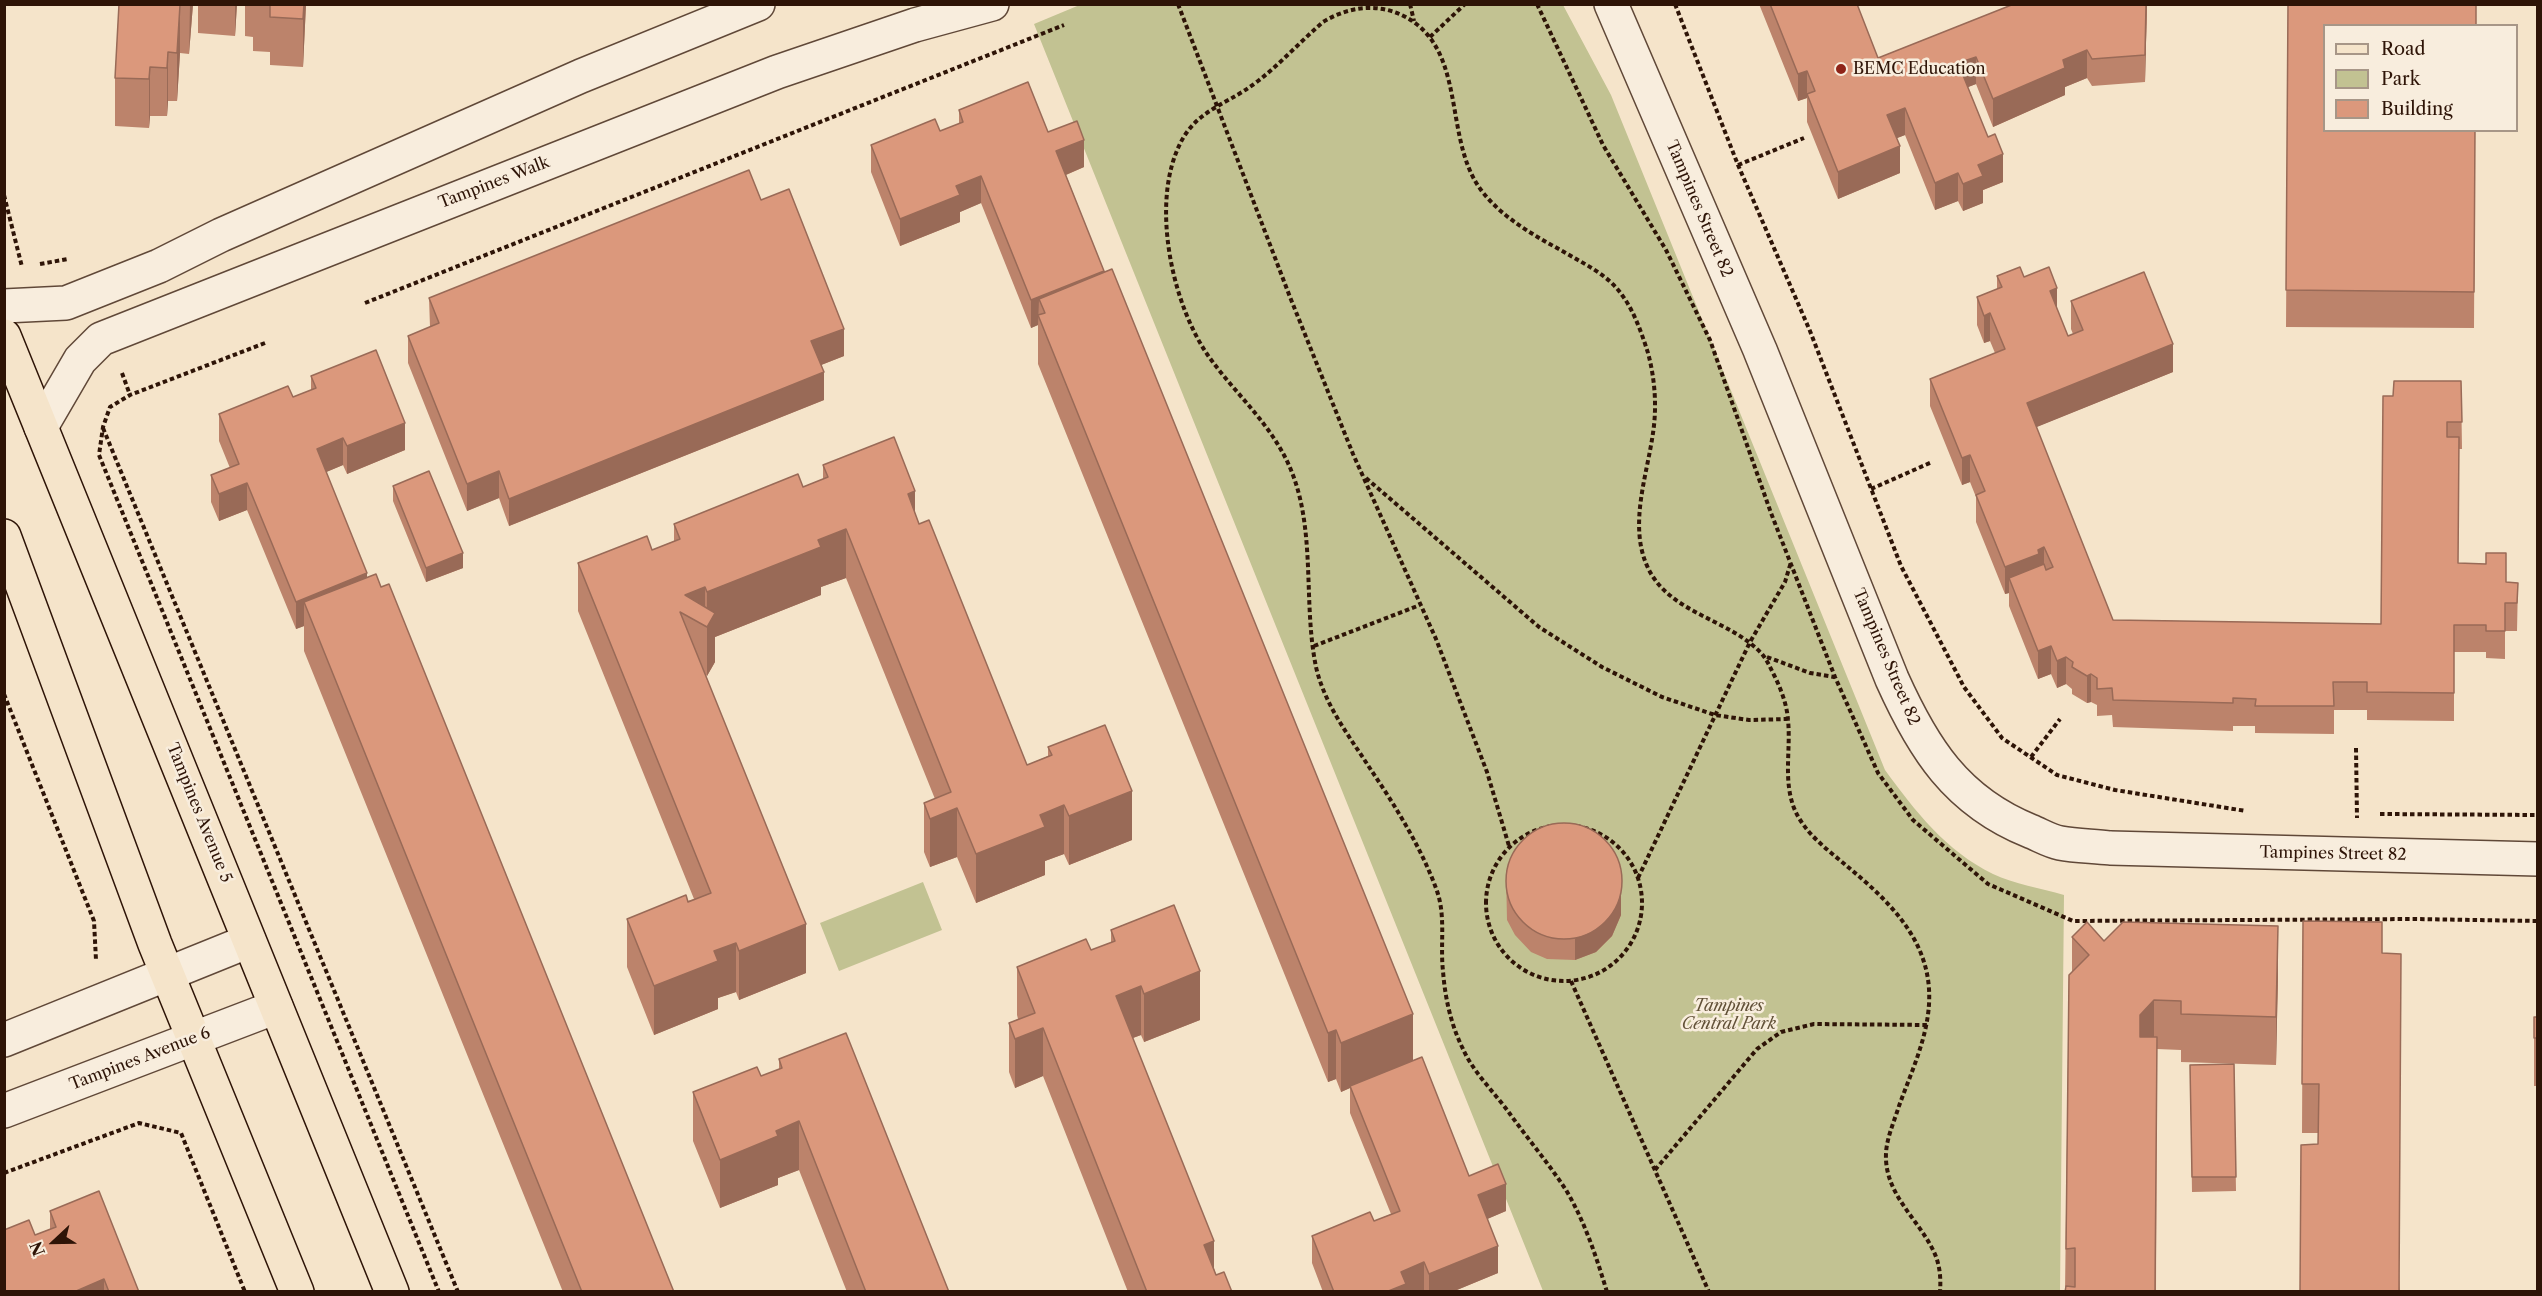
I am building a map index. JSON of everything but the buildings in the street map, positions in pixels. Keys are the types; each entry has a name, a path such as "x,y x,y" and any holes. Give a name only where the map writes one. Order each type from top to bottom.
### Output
{"main road":[{"name":"Tampines Avenue 5","path":"4,336 392,1292"},
{"path":"4,536 168,975 297,1292"}],"street":[{"path":"4,306 66,303 159,266 221,235 581,76 758,4"},
{"name":"Tampines Walk","path":"41,427 80,360 101,339 777,72 915,25 992,4"},
{"name":"Tampines Street 82","path":"1611,4 1760,350 1892,679 1913,724 1939,765 1971,795 2012,823 2059,843 2110,848 2538,859"},
{"path":"4,1040 249,941"},
{"name":"Tampines Avenue 6","path":"4,1111 276,1007"}],"path":[{"path":"1178,4 1290,297 1363,476 1420,605 1487,772 1509,846"},
{"path":"1410,4 1414,22"},
{"path":"1430,37 1465,4"},
{"path":"1675,4 1738,165 1810,331 1901,566 1964,687 2002,738 2057,775 2115,790 2253,812"},
{"path":"1607,1292 1593,1244 1566,1191 1464,1052 1450,1016 1443,970 1442,909 1438,894 1422,858 1386,792 1331,706 1316,666 1304,515 1288,462 1266,426 1208,355 1187,315 1174,274 1167,211 1168,185 1172,165 1184,137 1200,117 1255,83 1323,22 1352,7 1395,12 1414,22 1430,37 1445,67 1463,152 1475,181 1492,204 1511,220 1602,274 1621,293 1635,319 1648,353 1654,388 1654,429 1639,514 1639,540 1647,567 1659,585 1681,604 1750,642 1765,657 1781,688 1788,719 1788,785 1795,810 1802,824 1821,845 1869,885 1907,926 1923,959 1931,995 1928,1025 1891,1130 1886,1160 1896,1196 1930,1244 1936,1257 1940,1273 1940,1292"},
{"path":"365,303 1064,25"},
{"path":"1738,165 1804,138"},
{"path":"4,195 26,276"},
{"path":"265,343 130,395 110,407 103,427 99,455 439,1292"},
{"path":"103,427 458,1292"},
{"path":"1871,489 1932,462"},
{"path":"1363,476 1554,638 1602,667 1662,697 1715,715 1749,720 1788,719"},
{"path":"1638,879 1750,642 1785,582 1791,562"},
{"path":"1314,646 1420,605"},
{"path":"1765,657 1810,673 1835,677"},
{"path":"4,694 94,921 97,959"},
{"path":"2031,757 2060,719"},
{"path":"2356,748 2357,855"},
{"path":"2346,813 2538,815"},
{"path":"1561,825 1583,827 1607,837 1620,849 1638,879 1641,914 1637,930 1628,949 1613,964 1599,973 1571,981 1545,979 1522,969 1504,952 1492,934 1486,910 1488,884 1498,859 1509,846 1539,828 1561,825"},
{"path":"2284,921 2414,919 2538,921"},
{"path":"1571,981 1709,1292"},
{"path":"1655,1170 1757,1049 1781,1032 1809,1024 1928,1025"},
{"path":"4,1173 139,1124 181,1133 245,1292"}],"green space":[{"name":"Tampines Central Park","path":"1082,4 1563,5 1611,95 1885,770 1933,829 1976,865 2001,877 2064,895 2060,1291 1543,1291 1034,24"},
{"path":"923,882 942,930 839,971 820,923"}],"place":[{"name":"BEMC Education","path":"1841,69"}]}
